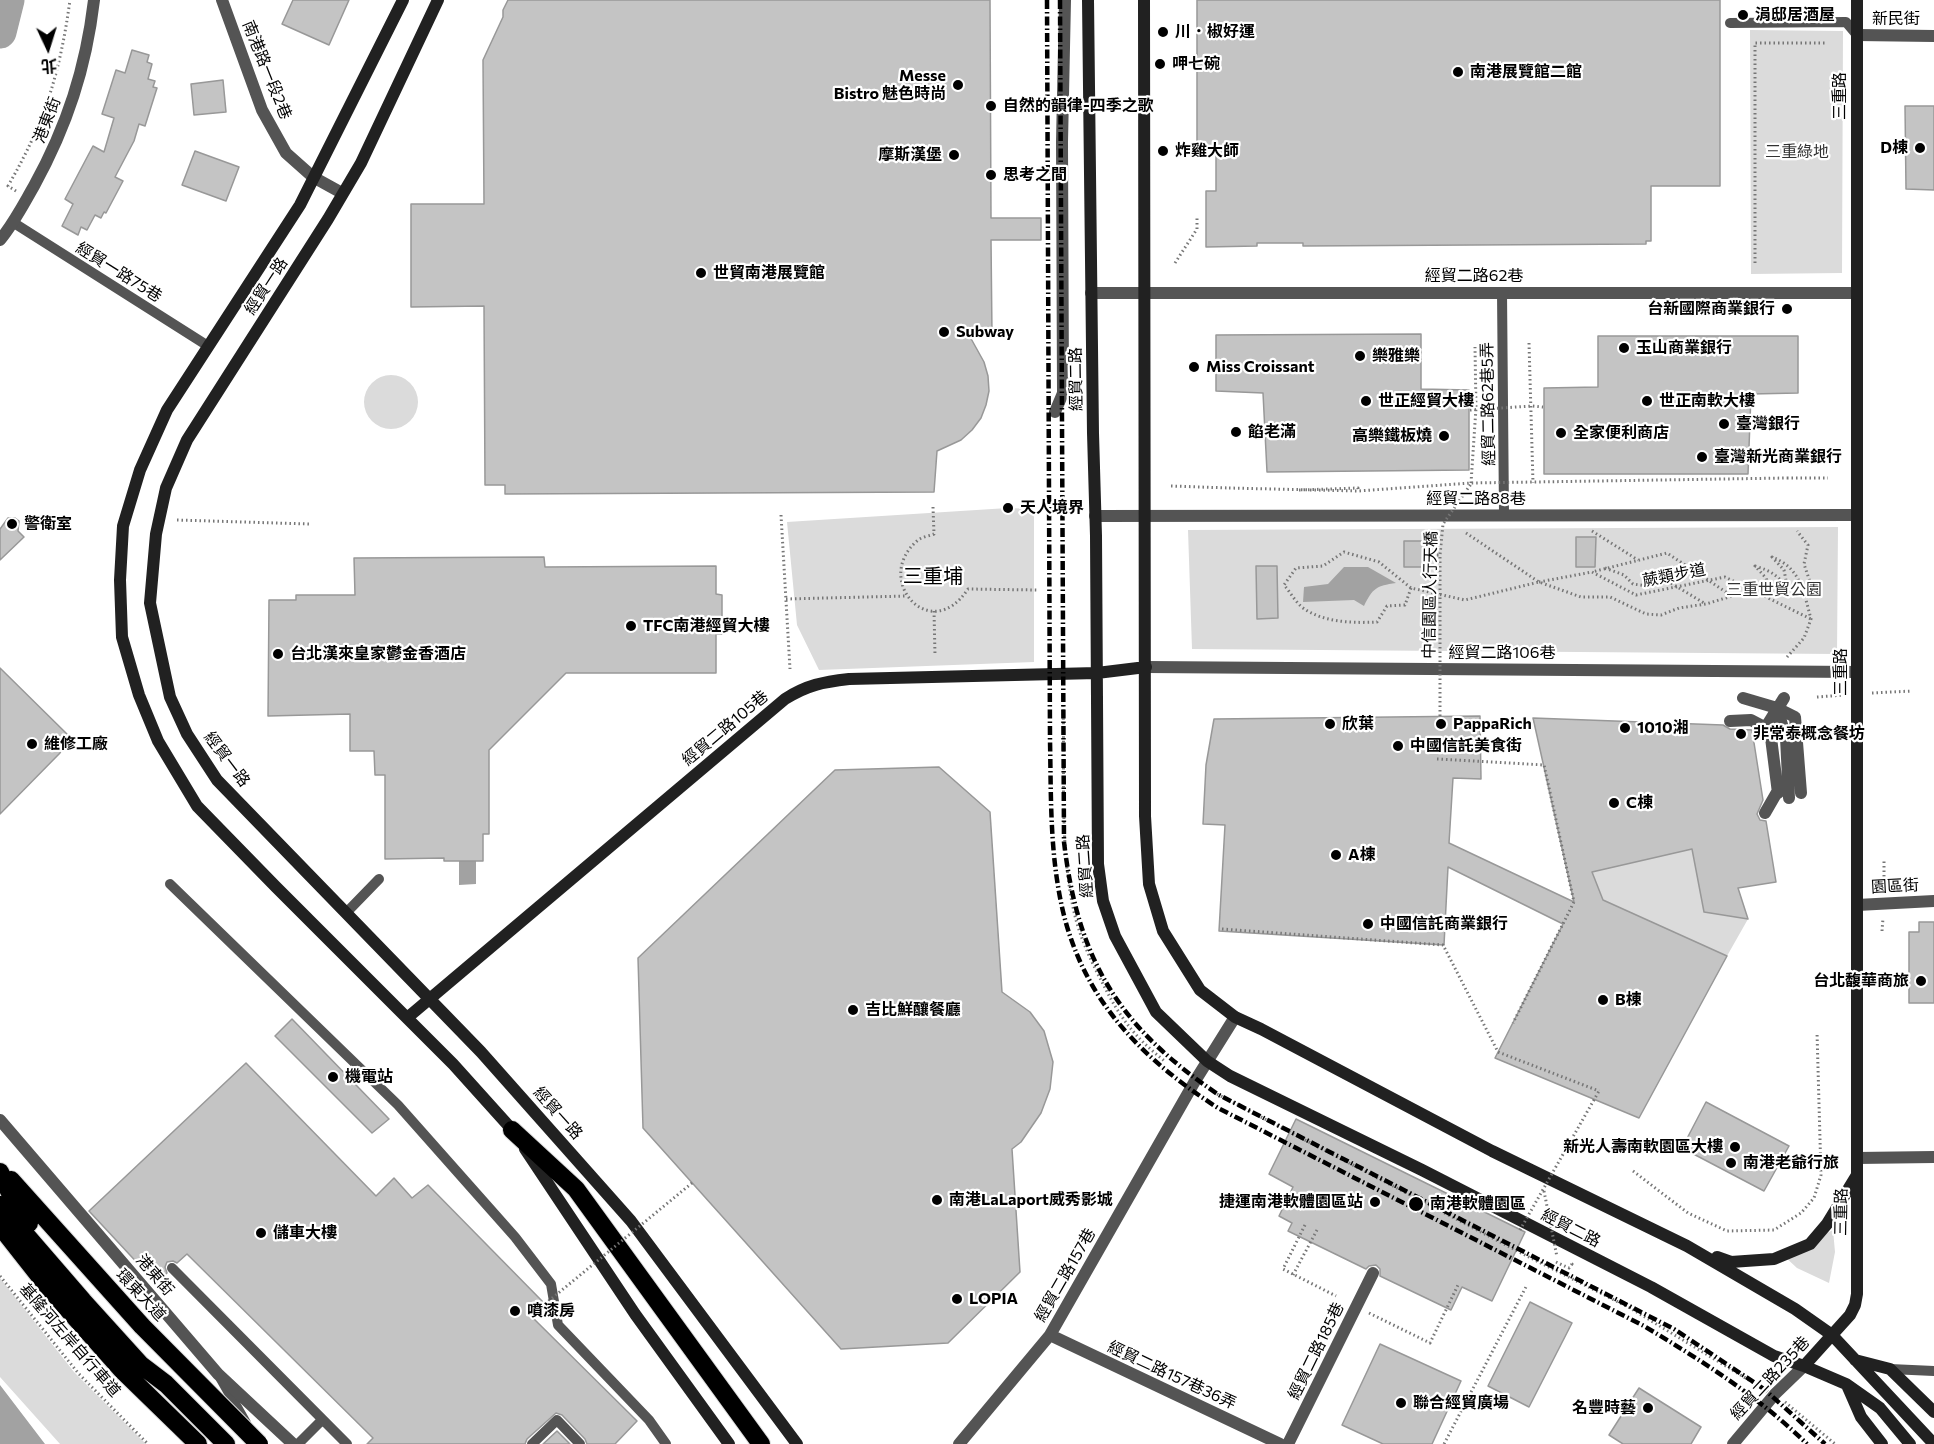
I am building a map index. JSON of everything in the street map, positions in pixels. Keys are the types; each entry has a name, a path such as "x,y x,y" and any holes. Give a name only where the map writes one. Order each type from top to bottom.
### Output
{"highway":[{"path":"512,1130 576,1190 761,1444"},
{"name":"環東大道","path":"0,1168 142,1326 258,1444"},
{"path":"0,1173 19,1212 149,1360 166,1384"},
{"path":"0,1205 82,1301 141,1365 166,1384 226,1444"},
{"path":"0,1226 48,1287 122,1370 198,1444"}],"street":[{"name":"港東街","path":"0,240 14,223 50,156 68,114 90,35 94,0"},
{"name":"南港路一段2巷","path":"222,0 262,110 286,153 313,177 342,193"},
{"name":"經貿一路","path":"404,0 300,205 167,410 140,470 123,526 120,580 122,637 139,695 158,741 197,806 453,1064 512,1130 634,1314 729,1444"},
{"name":"經貿一路","path":"438,0 361,163 328,219 187,440 166,488 156,534 150,603 170,697 188,734 218,780 481,1052 631,1221 797,1444"},
{"path":"1055,412 1063,393 1062,142 1065,0"},
{"name":"經貿二路","path":"1088,0 1098,864 1103,901 1115,936 1156,1012 1207,1060 1230,1076 1420,1175 1651,1287 1774,1356 1846,1384 1880,1408 1910,1444"},
{"path":"1144,0 1145,816 1149,884 1154,909 1162,931 1200,990 1235,1017 1492,1151 1687,1246 1795,1309 1832,1335 1934,1444"},
{"name":"三重路","path":"1832,1335 1850,1315 1857,1294 1857,0"},
{"name":"新民街","path":"1857,35 1934,36"},
{"name":"經貿二路62巷","path":"1091,292 1857,292"},
{"name":"經貿二路88巷","path":"1095,516 1857,515"},
{"name":"經貿二路105巷","path":"407,1018 785,699 799,690 821,682 849,679 1097,673 1146,667"},
{"name":"經貿二路106巷","path":"1146,667 1857,672"},
{"path":"1743,698 1766,701 1795,717 1798,741 1789,795 1765,813"},
{"path":"1766,701 1765,729 1789,795"},
{"path":"1765,729 1781,709"},
{"path":"1781,709 1788,763 1789,795"},
{"path":"1730,721 1751,720 1765,729"},
{"path":"1788,763 1798,741"},
{"name":"園區街","path":"1857,904 1934,901"},
{"name":"經貿二路157巷","path":"959,1444 1050,1335 1207,1060 1235,1017"},
{"name":"港東街","path":"0,1120 218,1374 293,1444"},
{"path":"1857,1158 1934,1157"},
{"path":"1687,1246 1731,1262 1774,1259 1787,1254 1810,1244 1827,1224 1858,1174"},
{"name":"經貿二路185巷","path":"1288,1444 1373,1273"},
{"name":"經貿二路157巷36弄","path":"1050,1335 1280,1444"},
{"name":"經貿二路235巷","path":"1733,1444 1775,1394 1832,1335"},
{"path":"1854,1360 1890,1369 1934,1412"},
{"path":"1846,1384 1861,1417 1882,1444"}],"lane":[{"path":"1730,23 1846,22 1857,35"},
{"name":"經貿一路75巷","path":"14,223 208,346"},
{"name":"經貿二路62巷5弄","path":"1502,292 1504,515"},
{"path":"346,913 379,879"},
{"path":"170,885 398,1105 492,1210 551,1284 558,1325 649,1420 666,1444"},
{"path":"172,1268 347,1444"},
{"path":"1890,1369 1934,1371"},
{"path":"218,1374 258,1444"},
{"path":"298,1444 322,1420"},
{"path":"532,1444 557,1420 580,1444"}],"path":[{"path":"27,198 8,186 41,121 56,77 65,40 70,0"},
{"path":"1755,263 1755,43 1825,43"},
{"path":"1175,263 1197,229 1197,218"},
{"path":"1529,343 1533,483"},
{"path":"1472,483 1476,408 1474,347"},
{"path":"1470,410 1543,407"},
{"path":"1171,486 1358,491 1472,483 1828,478"},
{"name":"中信園區人行天橋","path":"1440,716 1440,555 1443,524 1472,483"},
{"path":"1299,490 1358,488 1358,491"},
{"path":"933,507 934,534 918,539 906,555 900,576 906,596 916,606 934,611 946,610 960,602 968,590 1038,590"},
{"path":"781,515 790,669"},
{"path":"177,520 309,524"},
{"path":"1796,529 1808,545 1804,564 1810,582 1806,600"},
{"path":"1592,531 1638,560"},
{"path":"1411,588 1405,605 1387,606 1377,622 1357,623 1324,618 1305,610 1284,585 1296,568 1323,566 1344,552 1379,562 1411,588 1465,600 1539,582 1592,572 1667,553 1732,596 1706,604 1679,608 1661,615 1646,614 1610,597 1581,597 1539,582 1466,533"},
{"path":"1428,555 1440,555"},
{"path":"1770,592 1766,578 1755,566 1771,571 1782,581 1788,591 1784,570 1772,557 1782,561 1800,580 1811,619 1804,638 1786,658"},
{"path":"1605,568 1624,575 1633,584 1647,586 1669,582 1706,604"},
{"name":"蕨類步道","path":"1592,572 1636,595 1725,577 1811,619"},
{"path":"786,599 906,596"},
{"path":"934,611 935,655"},
{"path":"1437,759 1544,765 1574,902 1513,1023"},
{"path":"1221,929 1443,945 1498,1052 1599,1091 1520,1230"},
{"path":"1633,1171 1688,1213 1727,1231 1774,1230 1801,1214 1814,1198 1821,1174 1817,1032"},
{"path":"1217,1094 1630,1308 1754,1384 1775,1394 1835,1444"},
{"path":"545,1304 693,1183"},
{"path":"1544,1190 1557,1257 1572,1264 1569,1268 1556,1262"},
{"path":"1305,1225 1282,1269 1336,1296"},
{"path":"1293,1275 1317,1230"},
{"name":"基隆河左岸自行車道","path":"0,1276 79,1374 148,1444"},
{"path":"1368,1312 1430,1343 1458,1285"},
{"path":"1444,1444 1527,1285"}],"green space":[{"name":"三重綠地","path":"1750,30 1843,31 1842,273 1751,274"},
{"path":"386,375 396,375 406,379 414,387 418,402 414,417 406,425 396,429 386,429 376,425 368,417 364,407 364,397 368,387 376,379"},
{"path":"1008,508 1034,509 1034,662 819,670 797,625 787,522"},
{"name":"三重世貿公園","path":"1838,527 1837,654 1192,649 1188,530"},
{"path":"1692,849 1704,912 1748,919 1727,956 1603,900 1592,872"},
{"path":"1833,1230 1835,1252 1829,1283 1797,1268 1783,1255"},
{"path":"0,1278 74,1372 146,1444 60,1444 0,1377"}],"shaded area":[{"path":"1344,567 1368,567 1396,583 1376,589 1364,606 1354,600 1303,602 1304,587 1328,584"},
{"path":"459,861 476,861 476,884 459,885"},
{"path":"0,1385 45,1444 0,1444"}],"building":[{"path":"293,0 349,0 329,45 282,24"},
{"name":"世貿南港展覽館","path":"508,0 990,0 991,218 1041,218 1041,240 991,240 992,335 969,335 984,362 988,376 989,391 986,405 981,418 972,430 961,440 937,451 934,492 505,494 505,485 485,485 484,306 411,307 411,204 484,204 483,60 503,17 503,10"},
{"name":"南港展覽館二館","path":"1197,0 1720,0 1720,186 1651,186 1651,241 1646,241 1646,244 1303,246 1303,243 1257,243 1257,246 1206,247 1206,191 1216,191 1216,153 1206,144 1197,144"},
{"path":"132,50 149,55 147,62 152,64 148,79 155,81 153,87 157,88 145,126 139,124 134,141 115,177 123,181 106,213 104,212 101,218 95,215 87,230 81,227 78,235 62,226 73,204 65,199 93,146 104,152 114,118 102,114 116,70 125,73"},
{"path":"223,80 226,112 194,115 191,84"},
{"name":"D棟","path":"1905,106 1934,106 1934,190 1906,189"},
{"path":"195,151 239,167 226,201 182,185"},
{"name":"世正經貿大樓","path":"1421,334 1421,389 1469,390 1469,470 1267,472 1263,393 1216,391 1216,335"},
{"name":"世正南軟大樓","path":"1598,336 1798,336 1798,393 1751,394 1748,474 1544,474 1544,388 1598,387"},
{"path":"8,518 15,518 19,521 18,531 24,537 0,560 0,529"},
{"path":"1576,537 1596,537 1595,567 1576,567"},
{"path":"1404,541 1428,541 1428,567 1404,567"},
{"path":"544,557 545,567 716,566 716,594 722,595 722,634 716,634 716,673 566,673 489,750 489,834 483,834 483,861 444,861 444,858 385,859 385,775 375,775 374,751 350,751 350,714 268,716 269,600 296,600 296,595 355,595 354,558"},
{"path":"1256,566 1277,566 1278,618 1257,619"},
{"name":"維修工廠","path":"0,668 69,736 60,753 0,814"},
{"path":"1480,716 1481,779 1453,778 1449,843 1574,902 1533,718 1723,725 1730,729 1752,730 1763,800 1757,814 1760,820 1766,821 1776,882 1738,888 1748,919 1704,912 1692,849 1592,872 1603,900 1727,956 1639,1118 1495,1058 1563,924 1448,867 1444,945 1219,931 1225,825 1203,824 1206,765 1214,719"},
{"path":"939,767 990,812 1002,992 1030,1012 1044,1031 1053,1062 1050,1089 1041,1113 1021,1142 1012,1149 1020,1272 948,1343 841,1349 643,1128 638,958 835,770"},
{"name":"台北馥華商旅","path":"1919,922 1934,922 1934,1003 1909,1003 1909,932 1919,932"},
{"name":"機電站","path":"292,1019 389,1119 372,1133 275,1036"},
{"name":"儲車大樓","path":"246,1063 376,1196 394,1178 412,1198 428,1185 545,1304 532,1317 637,1421 615,1444 587,1444 562,1415 556,1413 527,1439 525,1444 367,1444 373,1438 187,1254 177,1263 167,1262 165,1267 167,1273 156,1283 89,1211"},
{"name":"新光人壽南軟園區大樓","path":"1706,1102 1789,1146 1764,1191 1682,1148"},
{"name":"捷運南港軟體園區站","path":"1296,1119 1525,1232 1492,1301 1462,1287 1451,1310 1380,1276 1380,1269 1376,1265 1366,1269 1288,1231 1292,1223 1279,1216 1293,1187 1269,1174"},
{"name":"聯合經貿廣場","path":"1530,1302 1572,1323 1529,1407 1488,1386"},
{"name":"聯合經貿廣場","path":"1380,1344 1461,1381 1432,1444 1383,1444 1342,1425"},
{"name":"名豐時藝","path":"1639,1388 1701,1427 1691,1444 1623,1444 1609,1435"},
{"path":"557,1431 570,1444 543,1444"}],"waterway":[{"path":"0,32 8,0"}],"railway":[{"path":"1047,0 1052,832 1055,868 1066,923 1093,987 1134,1041 1159,1065 1218,1108 1644,1326 1749,1395 1807,1444"},
{"path":"1060,0 1064,842 1080,923 1093,957 1110,988 1130,1017 1184,1070 1219,1095 1674,1329 1764,1389 1825,1444"}],"place":[{"name":"涓邸居酒屋","path":"1743,15"},
{"name":"川．椒好運","path":"1163,32"},
{"name":"呷七碗","path":"1160,64"},
{"name":"南港展覽館二館","path":"1458,72"},
{"name":"Messe Bistro 魅色時尚","path":"958,85"},
{"name":"自然的韻律-四季之歌","path":"991,106"},
{"name":"D棟","path":"1920,148"},
{"name":"炸雞大師","path":"1163,151"},
{"name":"摩斯漢堡","path":"954,155"},
{"name":"思考之間","path":"991,175"},
{"name":"世貿南港展覽館","path":"701,273"},
{"name":"台新國際商業銀行","path":"1787,309"},
{"name":"Subway","path":"944,332"},
{"name":"玉山商業銀行","path":"1624,348"},
{"name":"樂雅樂","path":"1360,356"},
{"name":"Miss Croissant","path":"1194,367"},
{"name":"世正經貿大樓","path":"1366,401"},
{"name":"世正南軟大樓","path":"1647,401"},
{"name":"臺灣銀行","path":"1724,424"},
{"name":"餡老滿","path":"1236,432"},
{"name":"全家便利商店","path":"1561,433"},
{"name":"高樂鐵板燒","path":"1444,436"},
{"name":"臺灣新光商業銀行","path":"1702,457"},
{"name":"天人境界","path":"1008,508"},
{"name":"警衛室","path":"12,524"},
{"name":"TFC南港經貿大樓","path":"631,626"},
{"name":"台北漢來皇家鬱金香酒店","path":"278,654"},
{"name":"欣葉","path":"1330,724"},
{"name":"PappaRich","path":"1441,724"},
{"name":"1010湘","path":"1625,728"},
{"name":"非常泰概念餐坊","path":"1741,734"},
{"name":"維修工廠","path":"32,744"},
{"name":"中國信託美食街","path":"1398,746"},
{"name":"C棟","path":"1614,803"},
{"name":"A棟","path":"1336,855"},
{"name":"中國信託商業銀行","path":"1368,924"},
{"name":"台北馥華商旅","path":"1921,981"},
{"name":"B棟","path":"1603,1000"},
{"name":"吉比鮮釀餐廳","path":"853,1010"},
{"name":"機電站","path":"333,1077"},
{"name":"新光人壽南軟園區大樓","path":"1735,1147"},
{"name":"南港老爺行旅","path":"1731,1163"},
{"name":"南港LaLaport威秀影城","path":"937,1200"},
{"name":"捷運南港軟體園區站","path":"1375,1202"},
{"name":"南港軟體園區","path":"1416,1204"},
{"name":"儲車大樓","path":"261,1233"},
{"name":"LOPIA","path":"957,1299"},
{"name":"噴漆房","path":"515,1311"},
{"name":"聯合經貿廣場","path":"1401,1403"},
{"name":"名豐時藝","path":"1648,1408"}],"district":[{"name":"三重埔","path":"933,576"}]}
